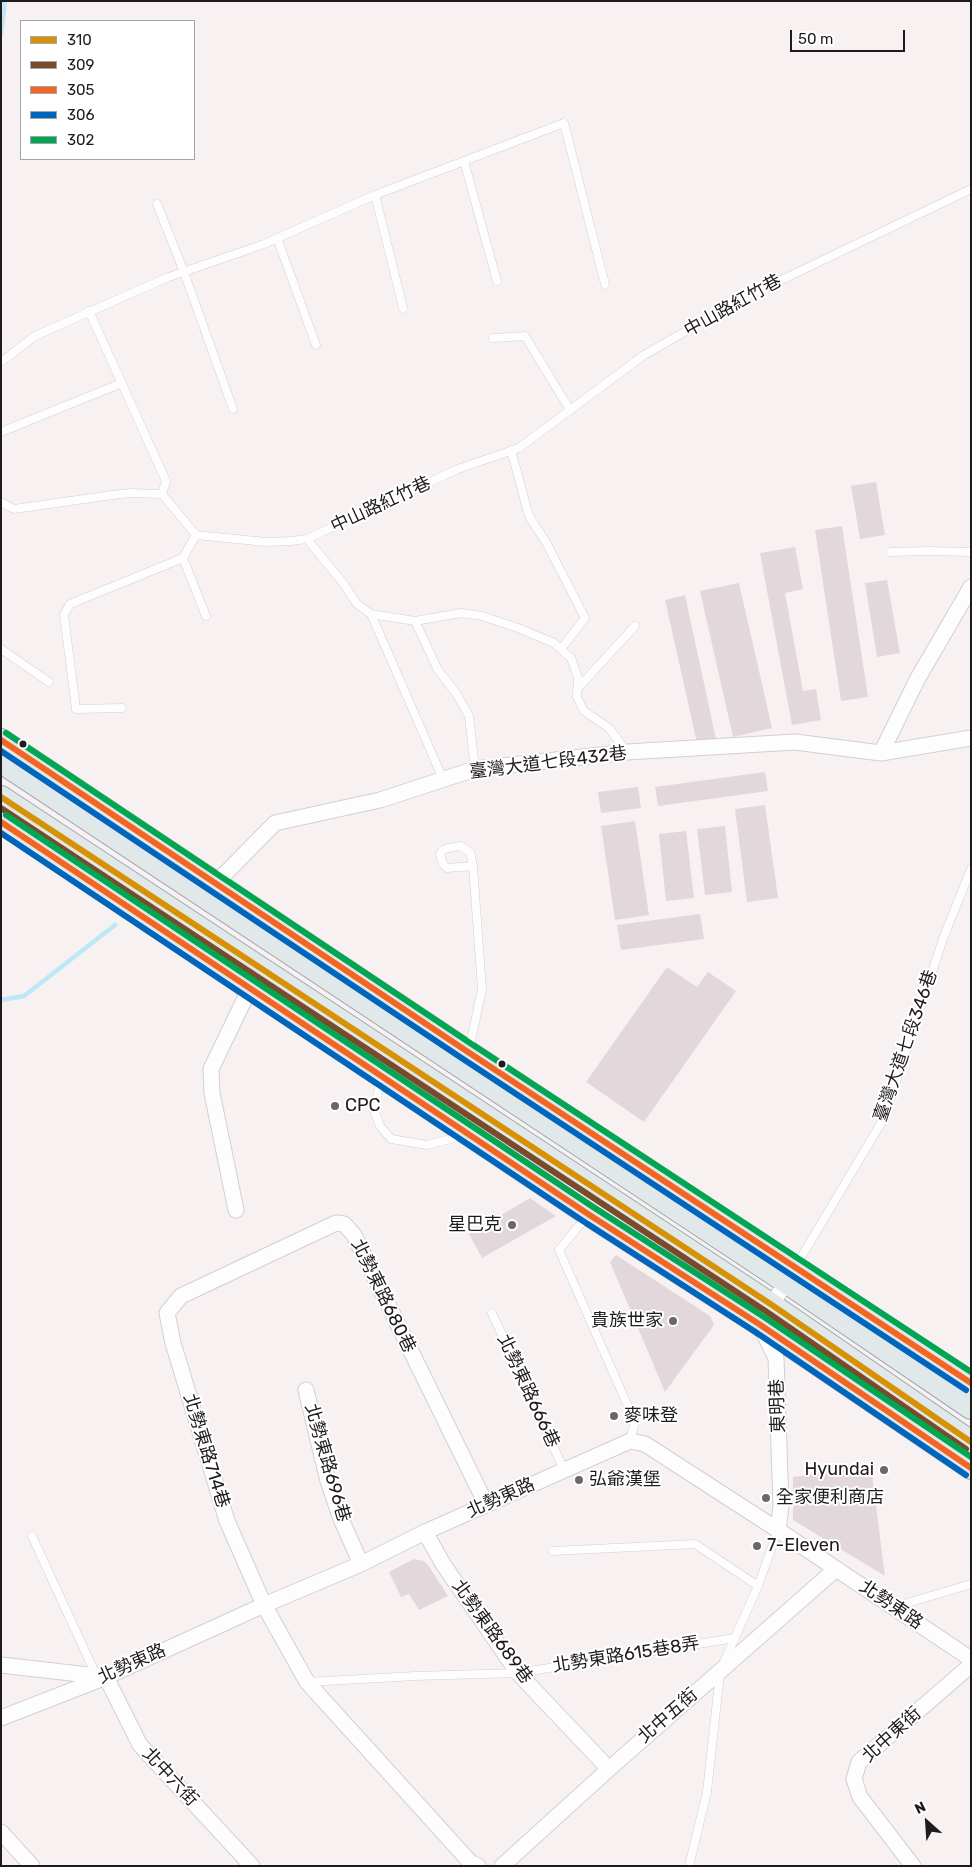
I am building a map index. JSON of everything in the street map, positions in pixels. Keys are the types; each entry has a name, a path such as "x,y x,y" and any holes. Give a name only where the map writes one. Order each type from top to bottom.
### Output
{"main road":[{"path":"1,740 216,884 401,1037 479,1113 772,1305 971,1442"},
{"path":"1,762 401,1037 468,1052 791,1274 971,1408"},
{"path":"1,797 971,1382"},
{"path":"1,822 588,1214 759,1324 971,1468"}],"street":[{"path":"882,754 918,678 971,588"},
{"path":"882,754 971,738"},
{"name":"臺灣大道七段432巷","path":"216,884 275,823 380,800 475,769 627,752 796,742 882,754"},
{"path":"236,1210 212,1093 211,1069 250,988"},
{"name":"北勢東路680巷","path":"181,1296 336,1223 344,1224 354,1235 486,1504"},
{"path":"759,1324 791,1274"},
{"name":"北勢東路714巷","path":"181,1296 167,1312 173,1343 227,1521 264,1605"},
{"name":"東明巷","path":"759,1324 776,1358 781,1506 778,1530"},
{"name":"北勢東路696巷","path":"306,1390 328,1481 341,1519 361,1564"},
{"name":"北勢東路","path":"1,1718 361,1564 486,1504 630,1441 645,1444 971,1659"},
{"name":"北勢東路689巷","path":"425,1532 443,1564 518,1673 609,1769"},
{"name":"北中五街","path":"502,1866 609,1769 836,1570"},
{"path":"264,1605 307,1682 470,1862 478,1866"},
{"path":"1,1665 101,1676"},
{"name":"北中東街","path":"913,1866 860,1797 854,1779 859,1762 971,1665"},
{"name":"北中六街","path":"101,1676 140,1745 252,1866"},
{"path":"1,1832 32,1866"}],"lane":[{"path":"1,362 35,336 89,311 184,272 277,238 375,195 564,122 605,284"},
{"path":"464,161 497,281"},
{"name":"中山路紅竹巷","path":"196,536 266,542 307,539 458,469 519,448 644,355 746,297 971,189"},
{"path":"375,195 403,308"},
{"path":"157,204 184,272 233,409"},
{"path":"277,238 316,345"},
{"path":"89,311 166,480 162,494"},
{"path":"493,338 524,336 570,410"},
{"path":"1,432 122,383"},
{"path":"511,450 529,516 547,544 585,618 561,649"},
{"path":"1,502 14,508 130,493 162,494 196,536 183,558 70,604 64,615 76,710 122,708"},
{"name":"中山路紅竹巷","path":"307,539 343,583 357,604 370,614"},
{"path":"891,552 971,552"},
{"path":"183,558 206,616"},
{"path":"370,614 415,621 461,613 482,616 554,643 571,658 578,678 577,697 584,710 608,728 627,752"},
{"path":"370,614 443,779"},
{"path":"415,621 438,670 456,693 469,716 475,769"},
{"path":"578,689 635,626"},
{"path":"1,649 49,682"},
{"path":"468,1052 482,989 473,866"},
{"name":"臺灣大道七段346巷","path":"791,1274 884,1118 944,936 971,869"},
{"path":"401,1037 382,1076 374,1110 380,1126 391,1139 427,1145 451,1139 465,1131 479,1113"},
{"path":"588,1214 560,1250 635,1422 630,1441"},
{"name":"北勢東路666巷","path":"492,1313 564,1470"},
{"path":"689,1866 708,1792 721,1670 758,1586 778,1530"},
{"path":"32,1536 101,1676"},
{"path":"553,1551 695,1544 758,1586"},
{"path":"894,1607 971,1584"},
{"name":"北勢東路615巷8弄","path":"307,1682 518,1673 735,1638"}],"building":[{"path":"876,482 885,535 860,539 851,486"},
{"path":"842,526 868,697 841,701 815,530"},
{"path":"795,547 803,589 785,593 803,691 816,689 821,720 792,725 760,553"},
{"path":"887,580 900,653 877,657 865,583"},
{"path":"739,583 772,728 733,737 700,591"},
{"path":"685,595 716,739 697,743 665,600"},
{"path":"765,772 768,791 658,806 655,787"},
{"path":"638,787 641,808 601,813 598,792"},
{"path":"765,805 778,898 747,902 735,809"},
{"path":"635,821 649,915 615,920 601,826"},
{"path":"725,826 732,892 705,895 697,829"},
{"path":"686,831 694,898 666,901 659,834"},
{"path":"700,914 704,939 621,950 617,925"},
{"path":"667,967 697,987 708,972 736,991 644,1122 586,1082"},
{"name":"星巴克","path":"530,1198 556,1216 482,1258 469,1234"},
{"name":"貴族世家","path":"616,1255 710,1316 714,1325 665,1392 610,1262"},
{"path":"864,1467 872,1475 885,1576 793,1520 793,1477"},
{"path":"414,1559 424,1561 428,1565 448,1596 419,1610 409,1594 401,1597 389,1572"}],"waterway":[{"path":"1,34 5,1"},
{"path":"1,1000 24,996 115,925"}],"transit line":[{"name":"302","path":"6,733 473,1045 971,1372"},
{"name":"305","path":"1,740 468,1052 971,1383"},
{"name":"306","path":"1,751 463,1059 966,1390"},
{"name":"310","path":"1,797 772,1305 971,1442"},
{"name":"309","path":"1,808 767,1312 966,1449"},
{"name":"302","path":"6,815 593,1207 764,1317 971,1457"},
{"name":"305","path":"1,822 588,1214 759,1324 971,1468"},
{"name":"306","path":"1,833 583,1221 754,1331 966,1475"}],"place":[{"name":"CPC","path":"335,1106"},
{"name":"星巴克","path":"512,1225"},
{"name":"貴族世家","path":"673,1321"},
{"name":"麥味登","path":"614,1416"},
{"name":"Hyundai","path":"884,1470"},
{"name":"弘爺漢堡","path":"579,1480"},
{"name":"全家便利商店","path":"766,1498"},
{"name":"7-Eleven","path":"757,1546"}]}
